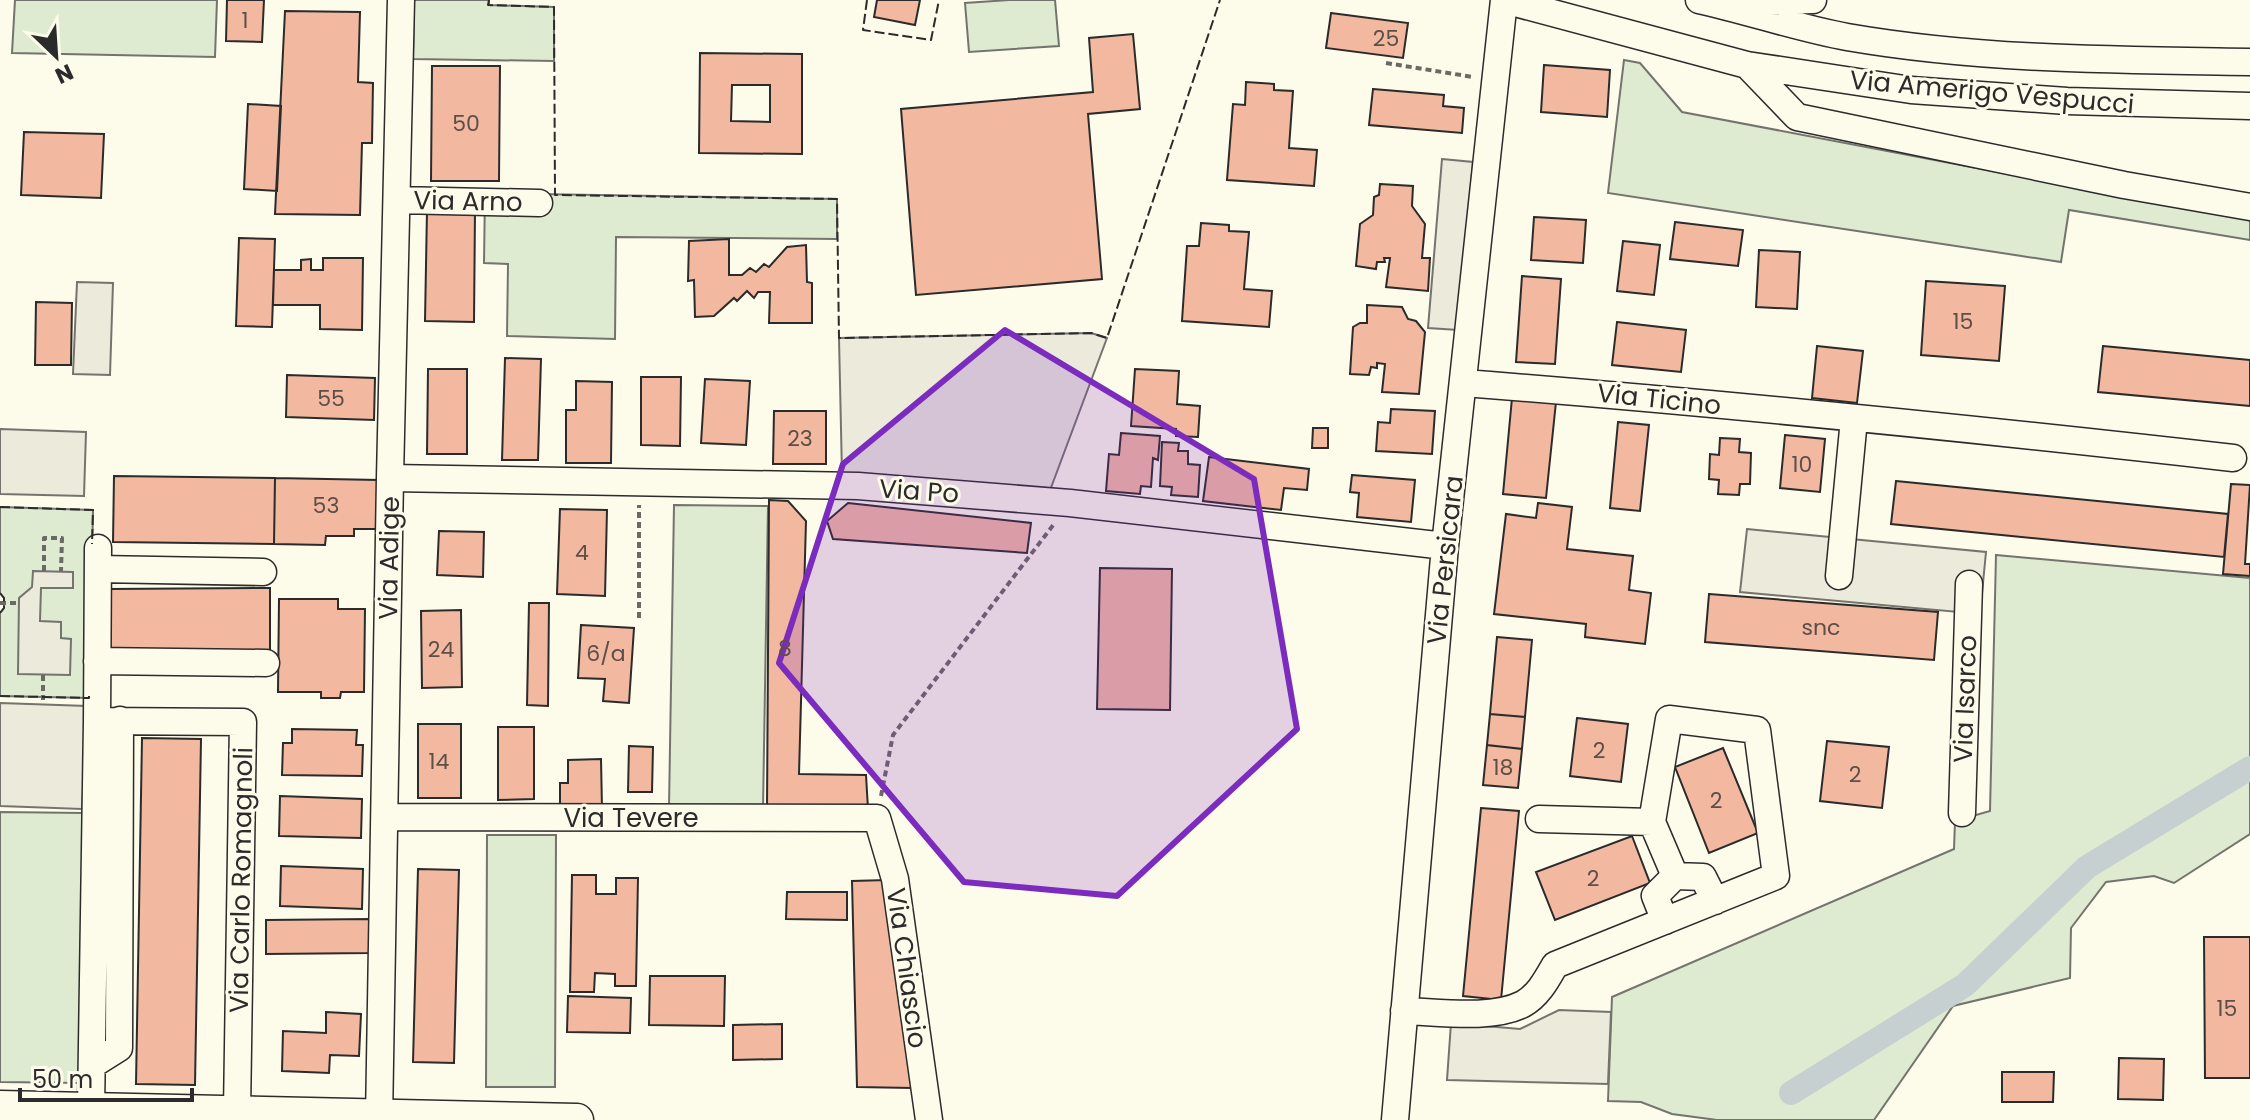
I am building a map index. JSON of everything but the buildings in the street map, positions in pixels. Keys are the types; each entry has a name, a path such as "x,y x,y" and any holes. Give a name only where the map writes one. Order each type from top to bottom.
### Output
{"main road":[{"path":"0,1107 380,1118 577,1120"}],"street":[{"name":"Via Adige","path":"380,1118 401,0"},
{"name":"Via Amerigo Vespucci","path":"1504,0 1747,65 1911,90 2144,104 2250,106"},
{"name":"Via Persicara","path":"1395,1120 1445,546 1504,0"},
{"path":"1704,1 1813,0"},
{"name":"Via Amerigo Vespucci","path":"1704,1 1799,27 1924,48 2072,59 2250,62"},
{"path":"1747,65 1797,117 2124,185 2250,207"},
{"name":"Via Arno","path":"397,200 539,203"},
{"name":"Via Ticino","path":"1464,383 2049,437 2233,458"},
{"path":"1839,576 1854,419"},
{"name":"Via Po","path":"390,478 858,486 1070,503 1445,546"},
{"path":"91,1109 92,1065 119,1048 109,720 97,661 98,559 263,572"},
{"name":"Via Isarco","path":"1962,813 1969,584"},
{"path":"97,661 266,663"},
{"path":"1404,1011 1502,1011 1525,1003 1543,987 1555,965 1776,876 1757,730 1669,719 1652,822 1675,876"},
{"name":"Via Carlo Romagnoli","path":"109,720 243,722 237,1112"},
{"name":"Via Tevere","path":"386,817 877,818"},
{"name":"Via Chiascio","path":"877,818 895,879 929,1120"},
{"path":"1539,819 1652,822"},
{"path":"1665,921 1655,896 1675,876 1703,877 1715,901"}],"path":[{"path":"1386,63 1496,80"},
{"path":"639,482 639,618"},
{"path":"877,818 893,735 1070,503"},
{"path":"44,571 44,538 62,538 61,571"},
{"path":"0,603 19,603"},
{"path":"43,675 43,700"}],"highlighted area":[{"path":"1005,330 1254,479 1297,729 1117,896 964,882 779,663 843,464"}],"green space":[{"path":"15,0 217,0 215,57 12,53"},
{"path":"414,0 489,0 489,5 554,7 554,61 413,59"},
{"path":"1055,0 1059,46 969,52 965,3"},
{"path":"1624,60 1640,63 1682,112 2250,220 2250,240 2069,210 2061,262 1608,193"},
{"path":"485,193 837,199 837,239 616,237 615,339 507,336 508,264 484,263"},
{"path":"674,505 768,506 763,809 669,807"},
{"path":"0,507 93,510 89,698 0,696 0,613 4,608 4,598 0,593"},
{"path":"1996,555 2250,578 2250,834 2174,883 2154,876 2106,882 2071,928 2070,978 1953,1006 1874,1120 1717,1120 1672,1114 1641,1102 1608,1101 1612,997 1954,849 1955,821 1990,811"},
{"path":"0,812 84,813 82,1083 0,1082"},
{"path":"487,835 556,835 555,1087 486,1087"}],"shaded area":[{"path":"1442,159 1473,162 1458,330 1428,328"},
{"path":"77,282 113,283 110,375 73,374"},
{"path":"1091,333 1107,338 1049,493 842,474 839,338"},
{"path":"0,429 86,432 84,496 0,494"},
{"path":"1747,529 1986,552 1980,614 1740,592"},
{"path":"33,571 73,572 73,588 41,588 40,621 61,622 61,638 71,639 70,675 18,674 19,598 32,587"},
{"path":"0,703 87,706 82,809 0,806"},
{"path":"1559,1010 1611,1012 1608,1084 1447,1080 1451,1023 1520,1029"}],"waterway":[{"path":"1791,1093 1965,985 2087,867 2250,768"}],"fence":[{"path":"489,0 488,5 554,7 555,195 837,199 839,338 1091,333 1107,338 1220,0"},
{"path":"867,0 863,30 931,40 939,0"},
{"path":"0,507 93,510 92,544"},
{"path":"0,593 4,598 4,608 0,613"},
{"path":"0,696 89,696"}]}
